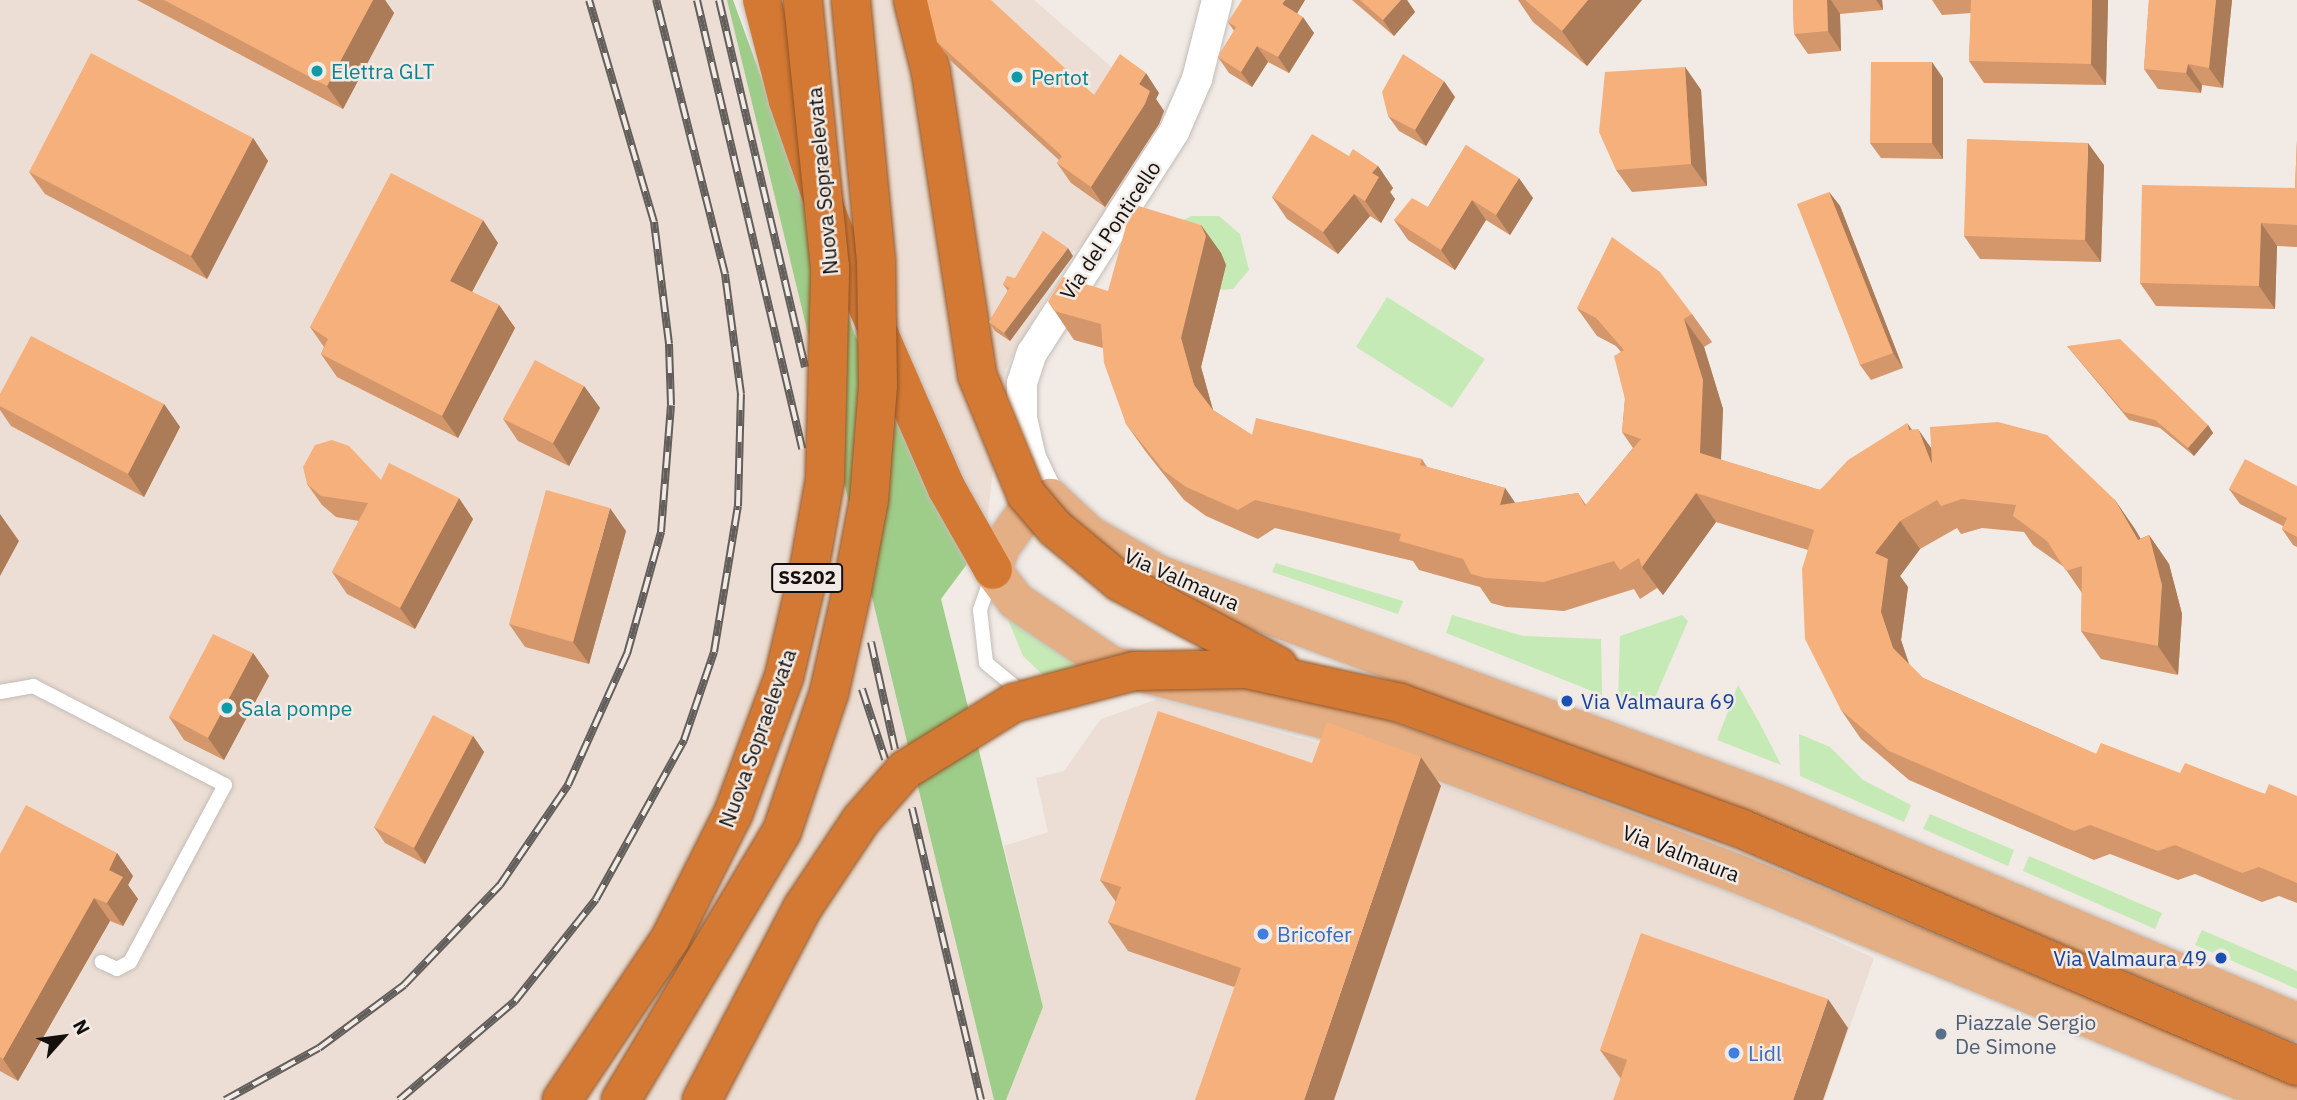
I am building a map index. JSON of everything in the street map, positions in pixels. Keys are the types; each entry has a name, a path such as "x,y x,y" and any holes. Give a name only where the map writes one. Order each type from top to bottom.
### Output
{"highway":[{"path":"762,0 788,101 829,219 947,489 993,570"},
{"name":"Nuova Sopraelevata","path":"562,1100 670,939 733,814 784,677 808,575 825,480 831,309 803,0"},
{"name":"SS202","path":"621,1100 782,831 829,693 852,590 869,500 878,386 876,261 851,0"},
{"path":"913,0 933,85 977,374 1026,494 1055,528 1119,582 1302,678"},
{"path":"702,1100 803,907 861,820 905,770 956,734 1013,703 1134,671 1246,669 1302,678 1400,702 1740,828 2297,1066"}],"main road":[{"path":"993,570 1011,527 1050,498"},
{"name":"Via Valmaura","path":"1050,498 1090,535 1158,573 1679,767 2297,1021"},
{"name":"Via Valmaura","path":"993,570 1044,624 1111,665 1147,678 1349,726 1651,841 2287,1100"}],"street":[{"name":"Via del Ponticello","path":"1050,498 1031,458 1022,383 1075,281 1174,132 1197,79 1217,0"},
{"path":"1651,841 1641,800 1649,783 1679,767"}],"lane":[{"path":"993,570 980,610 982,645 986,663 1010,686 1037,702 1062,704 1147,678"},
{"path":"0,692 33,686 225,785 130,962 117,969 102,962"}],"shaded area":[{"path":"0,0 727,0 994,1100 0,1100"},
{"path":"784,0 1034,0 1153,103 1140,155 1123,175 1129,187 1086,243 1070,254 1005,370 986,529 891,324 841,198 802,82"},
{"path":"1158,699 1347,751 1692,875 1874,958 1824,1100 1006,1100 1043,1007 1004,846 1048,832 1036,778 1064,771 1101,719"}],"green space":[{"path":"727,0 733,0 855,335 967,564 941,599 1043,1007 1006,1100 994,1100"},
{"path":"1191,216 1219,216 1240,234 1249,270 1233,289 1219,290 1174,225"},
{"path":"1387,297 1485,359 1452,408 1356,347"},
{"path":"1276,563 1403,601 1398,614 1272,572"},
{"path":"1452,615 1523,636 1601,639 1602,695 1446,633"},
{"path":"1682,615 1688,621 1650,709 1618,700 1620,636"},
{"path":"1007,617 1110,680 1045,677 1023,656"},
{"path":"1738,685 1759,722 1781,765 1717,740"},
{"path":"1799,734 1830,747 1863,780 1911,805 1904,822 1800,776"},
{"path":"1930,814 2014,850 2008,866 1923,829"},
{"path":"2029,856 2162,913 2155,929 2023,871"},
{"path":"2202,930 2297,971 2297,989 2195,945"}],"building":[{"name":"Elettra GLT","path":"164,0 373,0 327,86"},
{"path":"927,0 991,0 1094,95 1120,54 1146,73 1139,84 1150,91 1145,104 1091,187 1057,163 1062,156 937,42"},
{"path":"1242,0 1285,0 1282,4 1303,17 1278,57 1257,46 1241,72 1218,57 1236,27 1228,22"},
{"path":"1360,0 1401,0 1383,20"},
{"path":"1525,0 1588,0 1562,31"},
{"path":"1793,0 1827,0 1828,31 1794,34"},
{"path":"1971,0 2092,0 2091,64 1969,61"},
{"path":"2149,0 2216,0 2209,68 2188,64 2186,73 2144,69"},
{"path":"91,53 253,138 191,256 29,172"},
{"path":"1403,54 1444,81 1415,130 1388,116 1382,92"},
{"path":"1871,62 1932,62 1932,143 1870,143"},
{"path":"1685,67 1691,164 1616,170 1599,132 1605,72"},
{"path":"1312,134 1349,156 1353,149 1378,166 1372,173 1379,177 1365,201 1354,194 1323,232 1272,197"},
{"path":"1967,139 2088,143 2085,240 1964,236"},
{"path":"2297,140 2297,225 2261,223 2259,286 2140,283 2142,185 2295,188"},
{"path":"1466,145 1519,178 1496,215 1472,200 1441,250 1394,220 1412,198 1428,207"},
{"path":"391,173 483,220 450,281 499,305 442,416 321,354 328,339 310,327"},
{"path":"1829,192 1893,353 1860,365 1797,204"},
{"path":"1132,204 1201,225 1206,236 1181,338 1194,385 1213,410 1252,435 1256,418 1422,459 1420,465 1505,488 1500,505 1578,493 1585,506 1641,439 1622,432 1625,399 1614,356 1624,350 1596,318 1577,308 1612,237 1660,272 1692,314 1684,319 1703,380 1700,453 1820,490 1848,460 1907,423 1909,430 1918,429 1932,464 1930,427 1998,422 2047,435 2115,500 2138,540 2149,535 2162,585 2158,646 2081,631 2082,566 2066,571 2047,541 2013,516 2016,505 1962,499 1941,506 1937,500 1900,521 1875,553 1888,559 1881,612 1893,648 1923,678 2096,754 2101,743 2180,773 2185,763 2265,794 2269,784 2297,796 2297,883 2259,867 2242,873 2175,845 2158,851 2090,825 2074,831 1889,751 1841,710 1805,639 1802,569 1814,530 1696,493 1642,567 1639,558 1620,570 1614,561 1544,582 1486,578 1471,574 1463,559 1399,541 1401,534 1255,500 1238,510 1186,487 1164,471 1126,424 1104,363 1101,324 1054,311 1048,301 1063,277 1108,291"},
{"path":"1043,231 1068,248 1004,333 989,322 1009,288 1003,284 1007,276 1015,278"},
{"path":"31,336 164,404 128,474 0,406 0,394"},
{"path":"2120,339 2208,425 2188,448 2155,420 2124,412 2067,346"},
{"path":"535,360 584,386 553,443 503,419"},
{"path":"332,440 349,446 381,480 389,463 459,498 400,608 332,572 368,503 321,496 307,484 303,467 315,445"},
{"path":"2245,459 2297,486 2297,537 2282,529 2287,518 2229,489"},
{"path":"546,490 610,508 573,642 509,624"},
{"path":"213,634 253,653 208,738 169,717"},
{"name":"Bricofer","path":"1158,711 1312,763 1327,722 1421,757 1304,1100 1195,1100 1241,968 1108,922 1121,887 1100,880"},
{"path":"433,715 473,736 414,848 374,827"},
{"path":"26,805 117,853 109,870 123,877 107,903 94,898 3,1059 0,1057 0,854"},
{"name":"Lidl","path":"1641,933 1828,999 1793,1100 1613,1100 1627,1060 1600,1050"}],"railway":[{"path":"225,1100 319,1048 404,985 500,885 568,785 627,654 661,532 671,405 669,344 654,222 589,0"},
{"path":"399,1100 515,1001 596,899 684,740 714,652 738,506 741,394 725,274 656,0"},
{"path":"697,0 802,449"},
{"path":"719,0 805,367"},
{"path":"871,642 895,749"},
{"path":"862,689 885,759"},
{"path":"912,808 981,1100"}],"place":[{"name":"Elettra GLT","path":"317,71"},
{"name":"Pertot","path":"1017,77"},
{"name":"Via Valmaura 69","path":"1567,701"},
{"name":"Sala pompe","path":"227,708"},
{"name":"Bricofer","path":"1263,934"},
{"name":"Via Valmaura 49","path":"2221,958"},
{"name":"Piazzale Sergio De Simone","path":"1941,1034"},
{"name":"Lidl","path":"1734,1053"}]}
